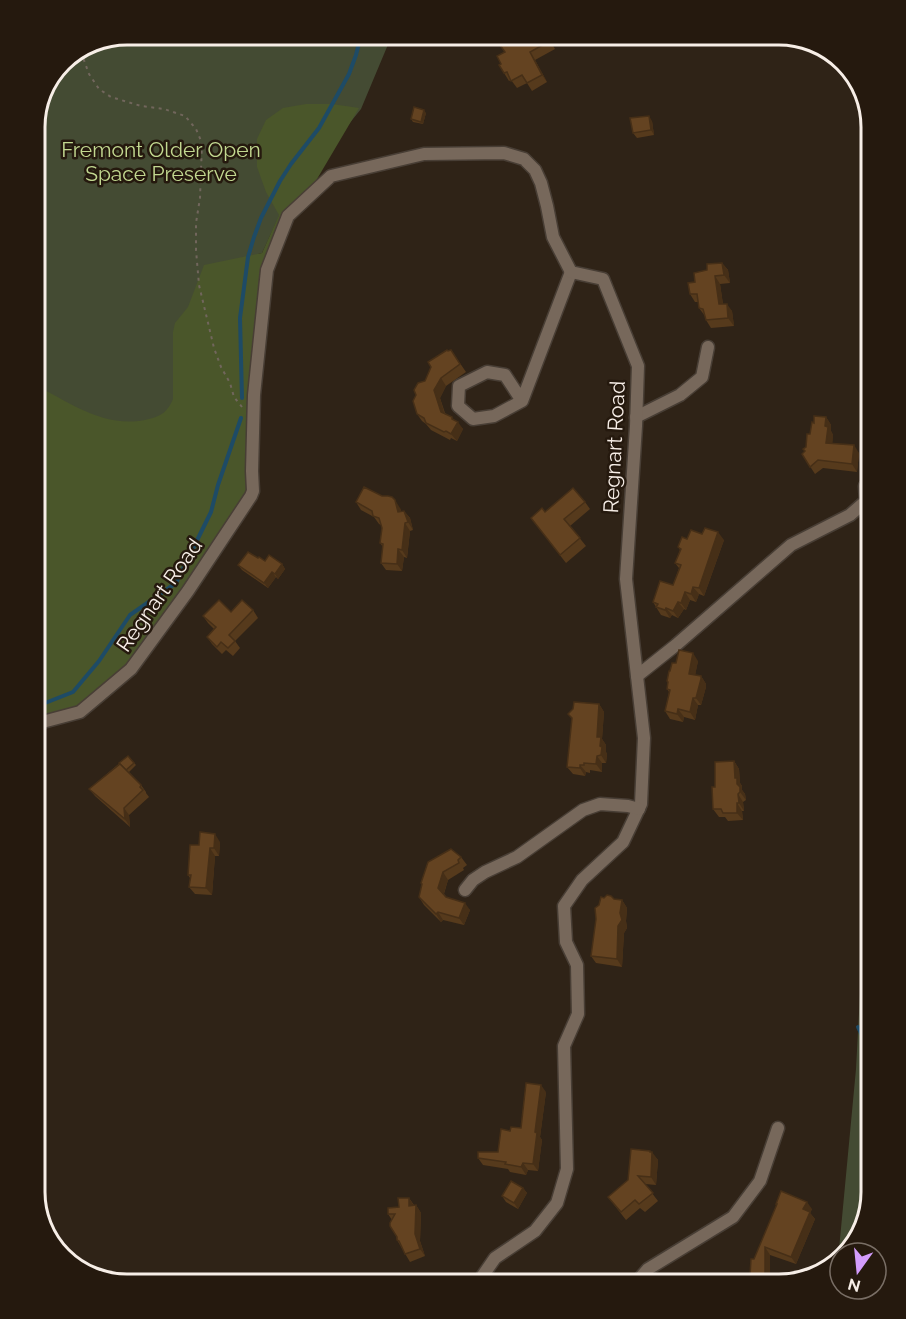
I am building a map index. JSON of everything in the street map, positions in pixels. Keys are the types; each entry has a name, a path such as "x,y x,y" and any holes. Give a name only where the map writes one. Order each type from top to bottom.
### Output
{"street":[{"name":"Regnart Road","path":"45,721 80,712 131,669 188,591 251,496 253,491 254,395 267,270 288,216 331,176 424,154 504,153 524,159 535,170 541,183 548,206 553,237 571,272 603,279 638,366 626,579 644,738 639,809 622,842 582,880 564,906 566,942 577,965 578,1014 564,1046 567,1169 557,1203 535,1231 495,1258 484,1274"},
{"path":"522,401 505,375 487,372 459,386 458,406 473,419 494,416 522,401 571,272"},
{"path":"636,417 680,395 702,376 708,347"},
{"path":"637,676 791,545 850,515 861,506"},
{"path":"465,890 473,880 517,857 583,810 600,804 639,809"},
{"path":"643,1274 733,1217 759,1181 778,1128"}],"path":[{"path":"83,58 89,74 99,89 111,97 185,116 196,129 202,143 195,250 199,285 214,348 234,397 243,409"}],"green space":[{"name":"Fremont Older Open Space Preserve","path":"127,45 388,45 361,109 278,212 280,214 262,253 258,254 45,697 45,121 53,91 69,69 95,51"},
{"path":"306,104 332,104 359,108 294,218 270,270 258,412 259,453 250,506 195,592 136,670 82,716 45,726 45,390 89,413 118,421 149,419 167,410 173,399 175,323 188,307 204,265 262,253 279,215 266,192 257,167 257,139 266,120 283,108"},
{"path":"861,990 861,1192 855,1224 845,1241 840,1241"}],"building":[{"path":"500,45 543,45 530,52 542,75 527,83 522,75 511,81 507,72 504,73 499,65 501,64 497,56 505,52"},
{"path":"414,107 424,110 421,122 411,119"},
{"path":"649,116 651,130 633,133 630,118"},
{"path":"722,263 724,275 715,276 719,304 727,304 728,318 706,320 703,309 699,308 697,294 690,294 688,283 695,282 694,273 707,270 707,264"},
{"path":"447,350 451,350 460,364 441,378 434,390 441,412 458,422 451,434 426,423 424,418 417,414 413,401 416,395 414,390 418,383 425,381 431,367 428,362"},
{"path":"814,416 826,417 825,426 828,427 826,443 854,445 852,464 818,460 810,467 802,454 806,447 807,434 810,434 812,422 814,423"},
{"path":"364,487 382,496 392,497 398,512 404,511 408,522 405,523 402,550 398,549 397,564 381,563 383,544 380,543 382,528 379,518 356,502"},
{"path":"573,488 585,502 564,519 580,538 560,555 531,518 542,508 545,512"},
{"path":"705,528 718,532 699,588 693,587 691,594 685,592 681,603 678,602 673,611 656,607 658,604 653,602 660,581 673,585 681,565 675,563 681,549 678,547 682,537 687,539 691,530 702,534"},
{"path":"248,552 265,561 269,555 282,564 264,583 238,565"},
{"path":"219,600 231,612 242,600 253,610 229,635 235,641 228,648 221,642 217,647 207,637 216,627 203,616"},
{"path":"679,650 693,653 689,674 701,676 701,679 690,712 678,709 677,714 665,711 670,690 667,689 669,671 672,663 676,663"},
{"path":"574,702 599,704 597,737 601,737 601,755 597,756 596,764 584,763 580,765 580,768 567,767 572,718 568,714 573,709"},
{"path":"128,756 134,763 126,770 119,763"},
{"path":"734,761 735,778 740,787 737,813 723,813 721,809 713,809 712,787 715,787 715,762"},
{"path":"120,764 141,785 143,790 124,808 125,819 89,789"},
{"path":"200,832 215,834 214,848 210,848 206,888 189,887 190,845 199,845"},
{"path":"451,849 461,857 458,860 459,863 443,872 438,888 446,897 465,903 459,918 438,912 436,914 419,897 428,862"},
{"path":"607,895 622,900 617,959 591,956 596,919 595,908 599,905 601,897 604,898"},
{"path":"526,1083 541,1085 533,1164 523,1163 521,1167 505,1164 506,1162 478,1158 478,1152 498,1152 501,1129 510,1131 511,1127 521,1128"},
{"path":"631,1149 652,1152 651,1177 638,1176 653,1193 639,1204 635,1200 621,1212 608,1197 628,1180"},
{"path":"511,1181 523,1188 514,1203 502,1196"},
{"path":"781,1191 807,1202 803,1209 810,1212 791,1257 765,1247 765,1274 750,1274 751,1259 754,1259"},
{"path":"398,1198 409,1198 409,1206 416,1205 415,1234 420,1249 405,1254 390,1226 395,1214 388,1214 388,1208 399,1207"}],"waterway":[{"path":"242,398 240,318 248,257 254,237 280,181 319,128 349,74 358,45"},
{"path":"45,703 73,692 99,661 130,615 176,583 211,512 241,418"},
{"path":"858,1027 861,1033"}]}
